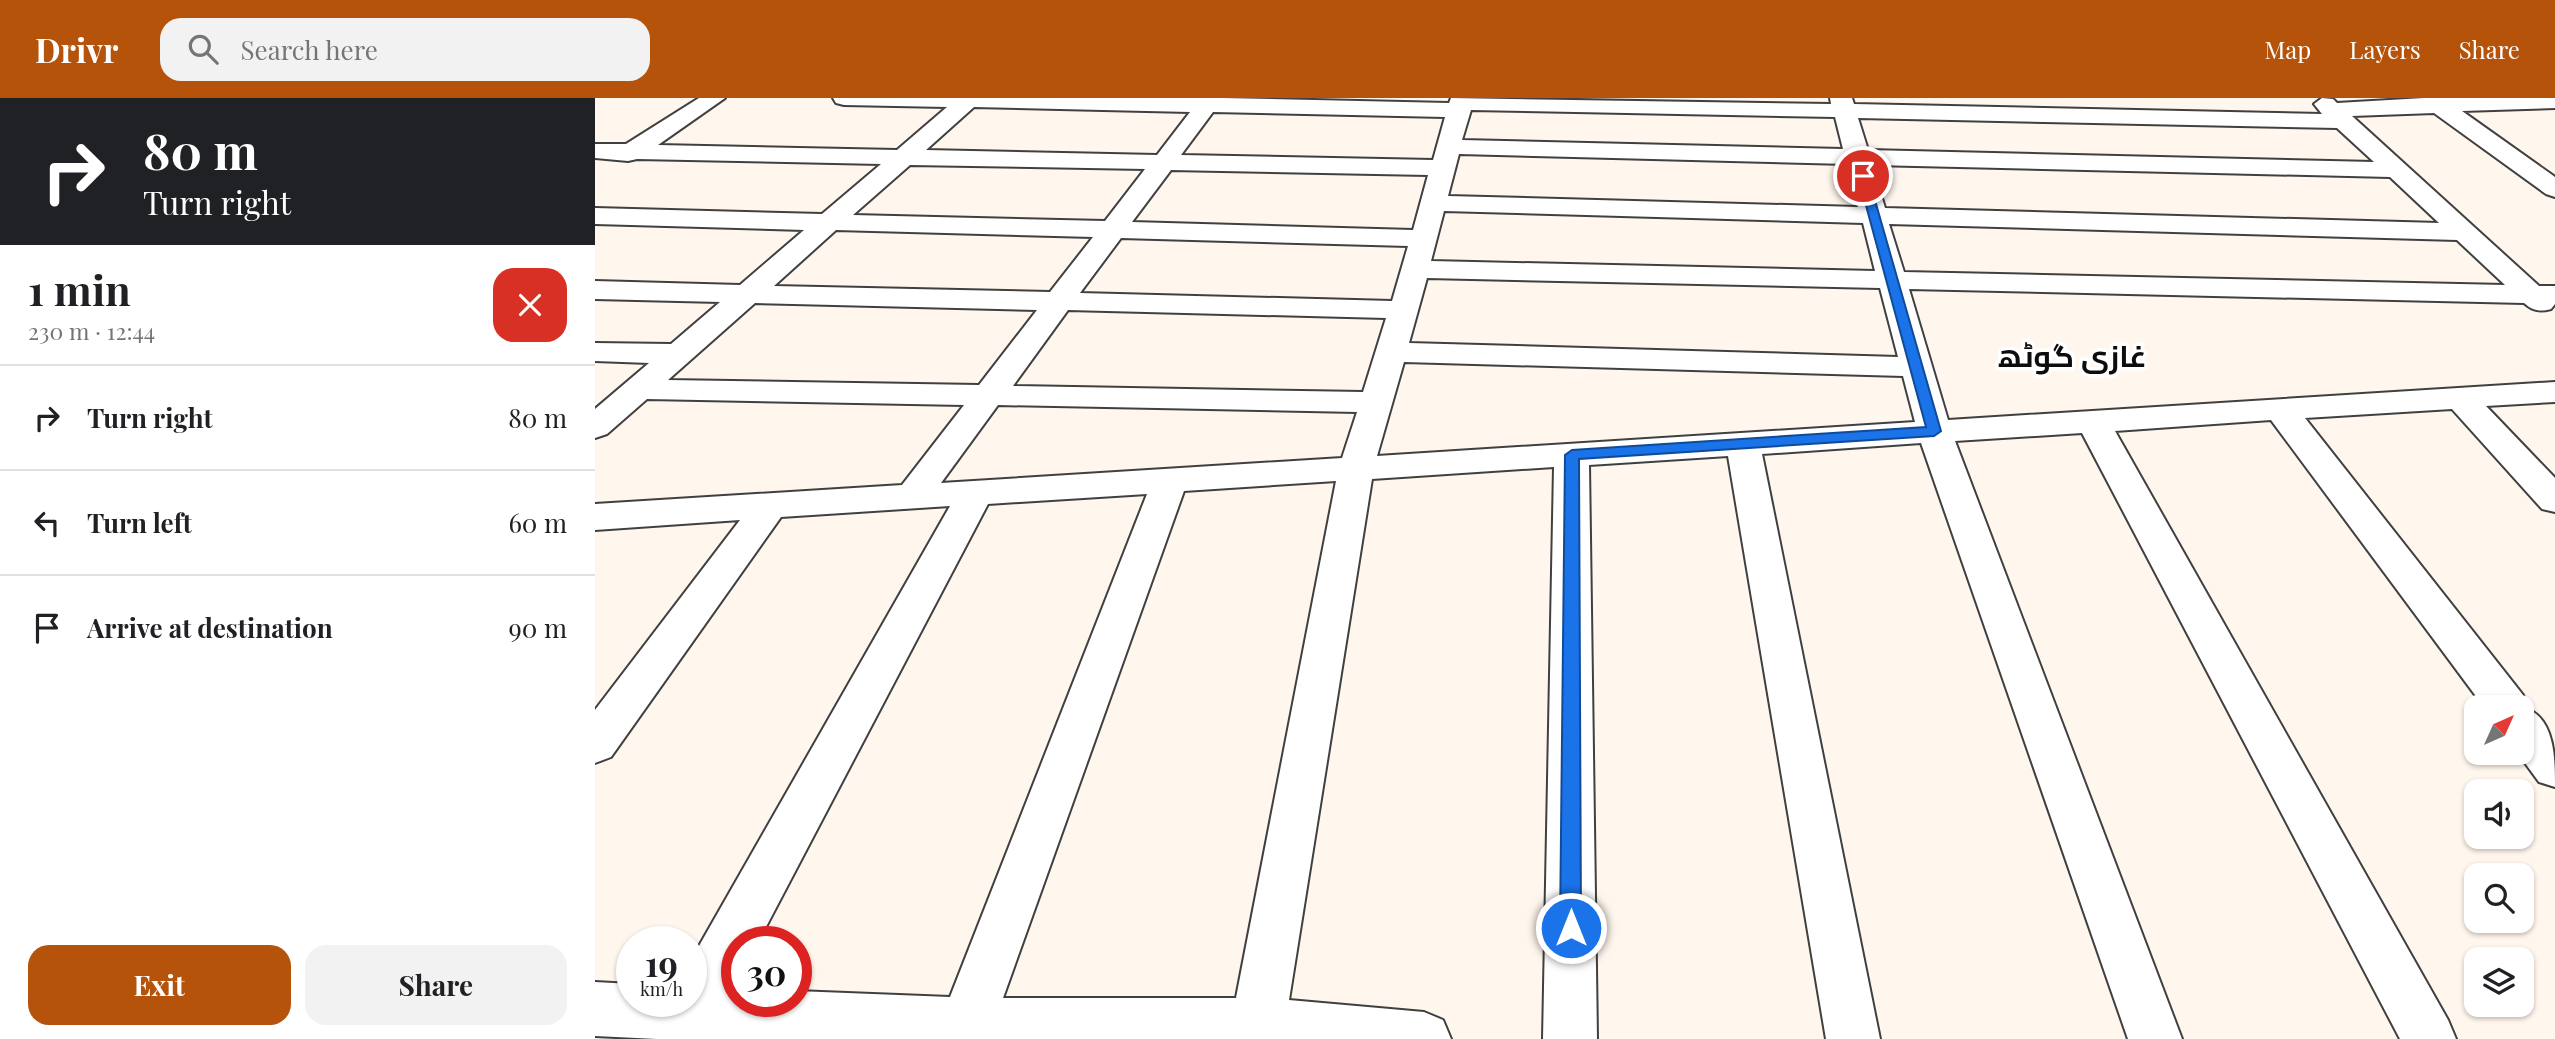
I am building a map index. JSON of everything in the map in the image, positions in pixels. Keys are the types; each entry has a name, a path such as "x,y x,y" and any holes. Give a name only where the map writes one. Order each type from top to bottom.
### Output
{"street":[{"path":"595,176 714,98"},
{"path":"844,98 2331,110 2433,102 2553,100"},
{"path":"595,427 969,99"},
{"path":"912,497 1209,102"},
{"path":"2433,102 2555,189"},
{"path":"1256,1032 1356,469 1461,104"},
{"path":"1843,105 1934,431 2155,1039"},
{"path":"2331,110 2463,232 2544,296 2555,317"},
{"path":"595,151 1163,162 1892,281 2544,296"},
{"path":"595,216 1113,229 1433,205 1858,157 2397,170"},
{"path":"1433,205 2463,232"},
{"path":"595,290 1403,310"},
{"path":"595,352 678,354"},
{"path":"1391,352 1915,367"},
{"path":"638,389 1376,402"},
{"path":"595,517 2555,392"},
{"path":"2460,398 2555,500"},
{"path":"2280,409 2499,695"},
{"path":"2093,422 2429,1039"},
{"path":"1743,444 1853,1039"},
{"path":"1570,1039 1572,455"},
{"path":"964,1032 1170,481"},
{"path":"684,1026 976,493"},
{"path":"595,744 770,506"},
{"path":"2534,741 2555,768"},
{"path":"595,1009 684,1026 964,1032 1256,1032 1425,1039"}],"district":[{"name":"غازی گوٹھ","path":"2072,357"}],"route":[{"path":"1571,928 1572,455 1934,431 1863,176"}]}
